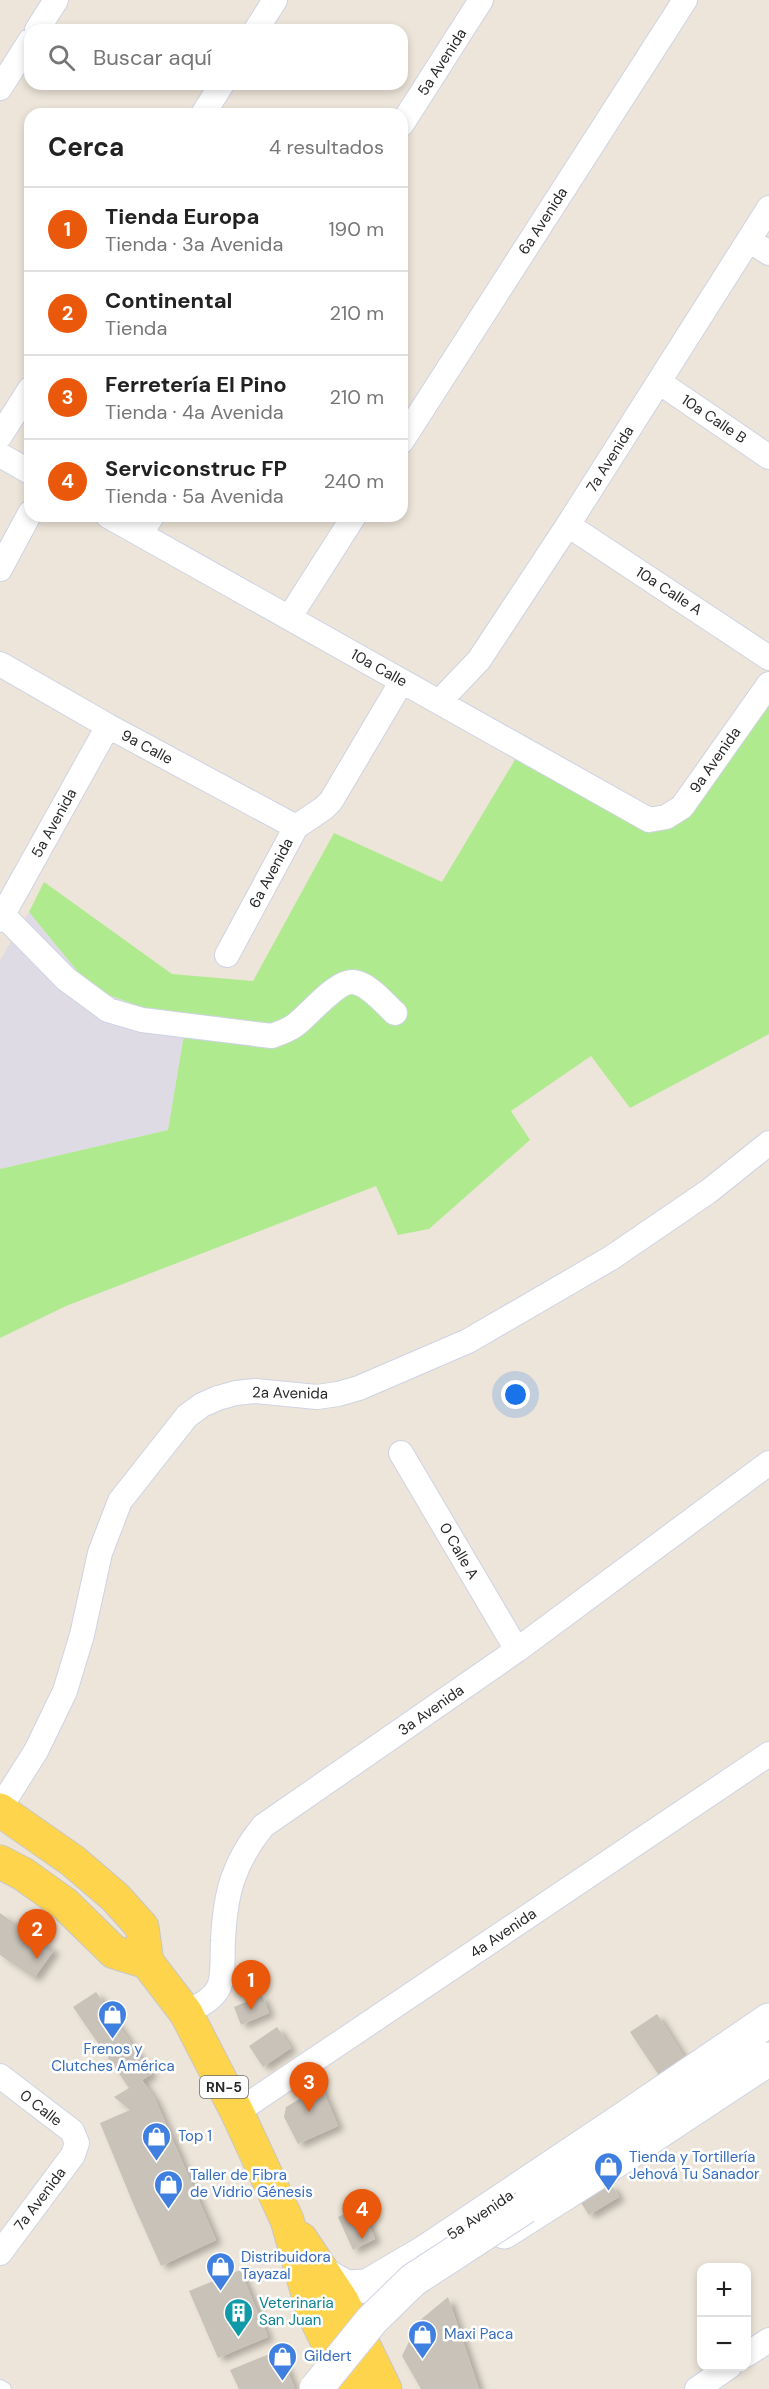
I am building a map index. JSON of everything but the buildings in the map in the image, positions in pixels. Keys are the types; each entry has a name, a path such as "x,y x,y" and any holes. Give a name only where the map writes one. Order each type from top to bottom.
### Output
{"main road":[{"name":"RN-5","path":"0,1809 73,1861 115,1897 142,1927 147,1962 186,2013 237,2112 287,2220 313,2312 350,2389"},
{"path":"0,1862 23,1874 65,1904 114,1952 147,1962"},
{"name":"5a Avenida","path":"316,2389 372,2320 413,2280 532,2202 573,2184 769,2020"},
{"name":"5a Avenida","path":"327,2276 346,2287 367,2286 636,2129 769,2059"},
{"name":"5a Avenida","path":"370,2356 374,2338 399,2303 636,2129"},
{"name":"RN-5","path":"287,2220 342,2301 385,2389"}],"street":[{"path":"41,24 56,0"},
{"path":"260,24 275,0"},
{"name":"5a Avenida","path":"408,115 481,0"},
{"name":"6a Avenida","path":"408,432 685,0"},
{"path":"0,88 24,50"},
{"path":"207,108 218,90"},
{"name":"7a Avenida","path":"440,701 479,660 659,382 759,247 769,208"},
{"name":"10a Calle B","path":"659,382 769,457"},
{"path":"0,436 24,398"},
{"path":"0,455 24,469"},
{"path":"0,569 25,522"},
{"path":"289,618 350,522"},
{"name":"10a Calle","path":"146,525 289,618 649,820"},
{"name":"10a Calle A","path":"568,525 769,658"},
{"name":"9a Calle","path":"0,664 108,726 296,827"},
{"name":"6a Avenida","path":"227,954 296,827 324,808 330,801 402,681"},
{"name":"9a Avenida","path":"649,820 666,817 682,807 769,684"},
{"name":"5a Avenida","path":"2,917 108,726"},
{"path":"2,917 85,995 108,1010 142,1020 272,1036 290,1029 337,987 353,982 362,985 395,1012"},
{"name":"2a Avenida","path":"0,1809 36,1751 65,1690 82,1635 100,1553 120,1501 187,1416 210,1402 236,1393 255,1391 317,1397 339,1394 359,1388 468,1341 611,1258 709,1191 769,1143"},
{"name":"0 Calle A","path":"401,1453 517,1650"},
{"name":"3a Avenida","path":"186,2013 213,1997 219,1986 224,1916 230,1884 249,1843 263,1826 517,1650 766,1471"},
{"name":"4a Avenida","path":"237,2112 769,1754"},
{"name":"0 Calle","path":"0,2076 72,2131 77,2143"},
{"name":"7a Avenida","path":"0,2253 73,2156 77,2143"},
{"path":"751,2352 769,2340"},
{"path":"697,2389 724,2371"}],"lane":[{"path":"0,2386 5,2389"}],"shaded area":[{"path":"29,912 92,989 186,1023 168,1130 0,1169 0,960"}],"green space":[{"path":"769,703 769,1034 630,1108 591,1056 511,1111 530,1140 429,1229 398,1235 376,1186 66,1306 0,1338 0,1169 168,1130 186,1023 92,989 29,912 44,882 172,974 253,981 334,833 442,882 522,748 668,825"}],"place":[{"name":"Continental","path":"37,1959"},
{"name":"Tienda Europa","path":"251,2010"},
{"name":"Frenos y Clutches América","path":"113,2040"},
{"name":"Ferretería El Pino","path":"309,2112"},
{"name":"Top 1","path":"157,2162"},
{"name":"Tienda y Tortillería Jehová Tu Sanador","path":"608,2192"},
{"name":"Taller de Fibra de Vidrio Génesis","path":"169,2210"},
{"name":"Serviconstruc FP","path":"362,2239"},
{"name":"Distribuidora Tayazal","path":"220,2292"},
{"name":"Veterinaria San Juan","path":"238,2338"},
{"name":"Maxi Paca","path":"423,2360"},
{"name":"Gildert","path":"283,2382"}]}
